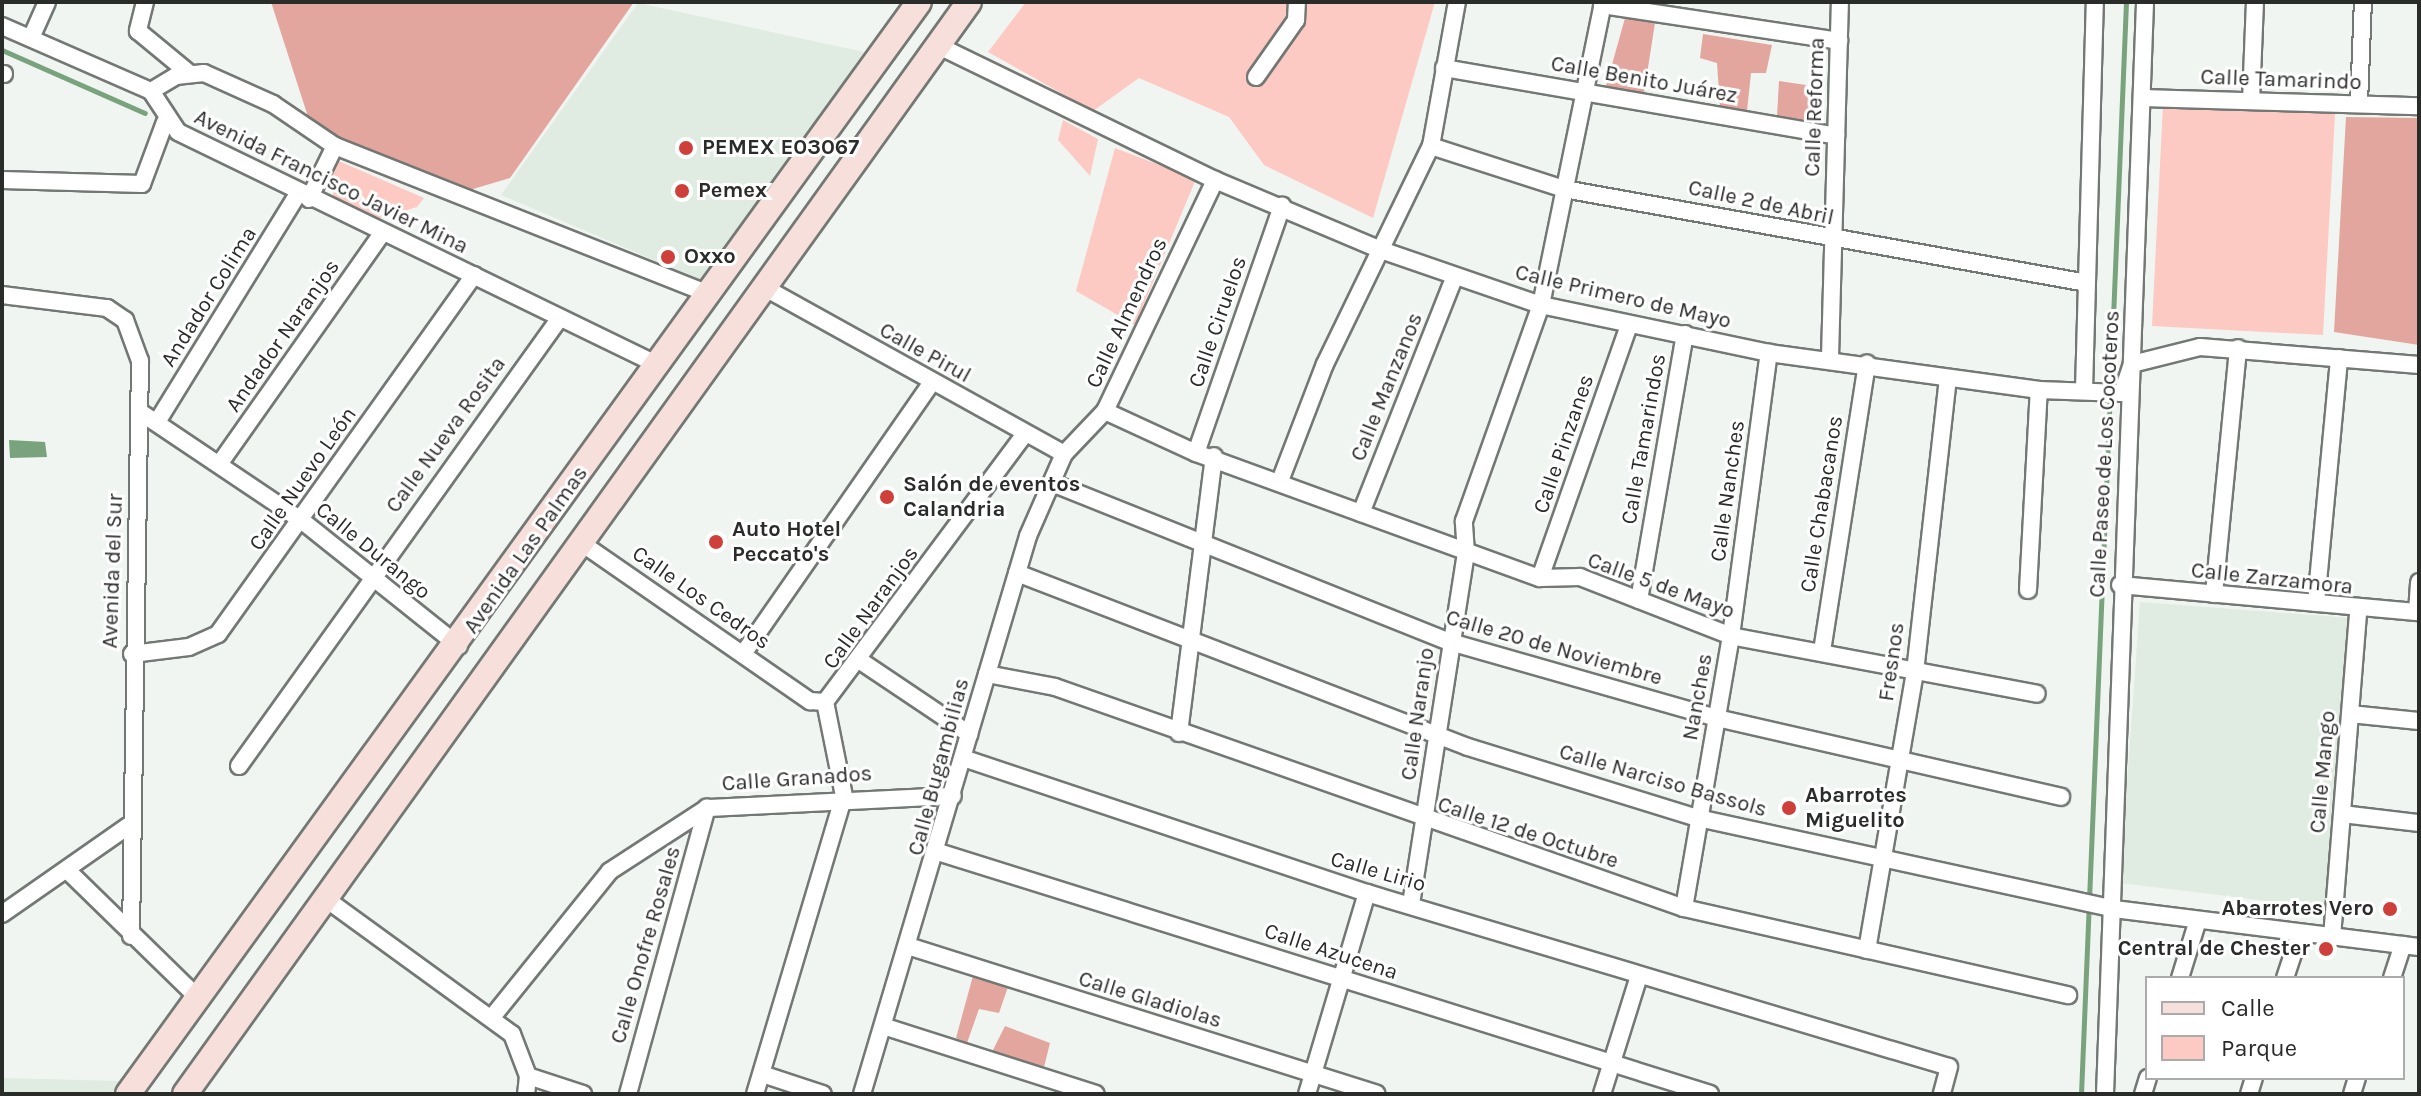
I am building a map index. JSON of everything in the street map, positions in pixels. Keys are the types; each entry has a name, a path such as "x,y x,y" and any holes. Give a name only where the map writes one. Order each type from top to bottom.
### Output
{"main road":[{"name":"Avenida Las Palmas","path":"128,1094 459,646 656,364 919,2"},
{"name":"Avenida Las Palmas","path":"185,1094 580,542 941,47 969,2"}],"street":[{"path":"145,2 138,31 189,73 273,104 335,146 708,294"},
{"path":"1256,77 1296,20 1297,2"},
{"path":"1280,481 1378,249 1431,146 1457,2"},
{"name":"Calle Reforma","path":"1830,357 1840,2"},
{"path":"2084,390 2095,2"},
{"name":"Calle Paseo de Los Cocoteros","path":"2108,907 2145,2"},
{"path":"2251,101 2255,2"},
{"path":"2359,104 2363,2"},
{"path":"31,38 45,3"},
{"path":"1602,3 1839,41"},
{"name":"Calle Naranjo","path":"1411,904 1466,553 1464,521 1541,305 1602,3"},
{"path":"2,26 151,91 189,73"},
{"name":"Calle Primero de Mayo","path":"941,47 1215,180 1378,249 1454,278 1541,305 1769,353 1830,357 1948,379 2039,390 2122,393 2132,364"},
{"name":"Calle Benito Juárez","path":"1444,68 1836,136"},
{"name":"Avenida Francisco Javier Mina","path":"151,91 165,122 381,235 474,275 656,364"},
{"name":"Calle Tamarindo","path":"2142,98 2419,106"},
{"path":"2,180 142,184 165,122"},
{"name":"Andador Colima","path":"157,422 335,146"},
{"name":"Calle 2 de Abril","path":"1431,146 1564,189 1833,240 2087,283"},
{"name":"Calle Almendros","path":"1064,454 1105,411 1215,180"},
{"name":"Calle Ciruelos","path":"1196,453 1282,206"},
{"name":"Andador Naranjos","path":"220,463 381,235"},
{"name":"Calle Nuevo León","path":"132,654 189,647 218,634 474,275"},
{"name":"Calle Manzanos","path":"1361,513 1454,278"},
{"name":"Calle Pirul","path":"765,288 1064,454"},
{"name":"Avenida del Sur","path":"2,295 89,301 125,320 140,361 128,826 131,936"},
{"name":"Calle Nueva Rosita","path":"239,766 368,577 559,319"},
{"name":"Calle Pinzanes","path":"1540,578 1629,325"},
{"name":"Calle Tamarindos","path":"1639,600 1685,334"},
{"path":"2214,594 2238,348"},
{"path":"2132,364 2157,353 2238,348 2419,365"},
{"name":"Calle Nanches","path":"1731,636 1769,353"},
{"path":"2316,603 2339,358"},
{"name":"Calle Chabacanos","path":"1822,651 1867,363"},
{"name":"Fresnos","path":"1867,950 1915,672 1948,379"},
{"path":"743,654 932,382"},
{"path":"2028,590 2039,390"},
{"name":"Calle 5 de Mayo","path":"1105,411 1196,453 1214,456 1466,553 1540,578 1580,577 1731,636 2037,694"},
{"name":"Calle Durango","path":"140,412 301,520 368,577 459,646"},
{"name":"Calle Naranjos","path":"796,691 825,702 1025,434"},
{"name":"Calle Bugambilias","path":"862,1094 911,947 1017,573 1064,454"},
{"path":"1179,733 1199,547 1214,456"},
{"name":"Calle 20 de Noviembre","path":"1052,483 1199,547 1450,642 1717,718 1898,763 2061,797"},
{"name":"Calle Los Cedros","path":"580,542 796,691"},
{"name":"Calle Narciso Bassols","path":"1017,573 1190,634 1440,734 1698,818 2070,900 2197,923 2411,946"},
{"path":"2418,612 2419,582"},
{"name":"Calle Zarzamora","path":"2120,585 2316,603 2358,611 2418,612"},
{"name":"Calle Mango","path":"2332,937 2358,611"},
{"name":"Nanches","path":"1684,908 1731,636"},
{"path":"859,660 969,734"},
{"name":"Calle 12 de Octubre","path":"987,674 1055,687 1424,822 1684,908 2068,995"},
{"path":"755,1094 844,796 825,702"},
{"path":"2350,714 2419,721"},
{"name":"Calle Lirio","path":"963,758 1367,893 1949,1067 1942,1094"},
{"name":"Calle Granados","path":"493,1016 610,871 707,808 844,796 953,796"},
{"name":"Calle Onofre Rosales","path":"628,1094 707,808"},
{"path":"2342,814 2419,823"},
{"path":"2,914 68,871 128,826"},
{"name":"Calle Azucena","path":"938,852 1710,1094"},
{"path":"68,871 131,936 198,998"},
{"path":"1307,1094 1338,977 1367,893"},
{"path":"326,899 493,1016 512,1034 528,1076 526,1094"},
{"path":"2105,1094 2108,907"},
{"path":"2181,976 2197,923"},
{"path":"2286,976 2300,933"},
{"path":"2393,976 2411,946"},
{"name":"Calle Gladiolas","path":"911,947 1376,1094"},
{"path":"1602,1094 1639,976"},
{"path":"886,1027 1096,1094"},
{"path":"762,1074 823,1094"},
{"path":"528,1076 583,1094"}],"shaded area":[{"path":"271,2 634,2 510,178 463,192 311,126"},
{"path":"638,3 864,52 706,282 501,195"},
{"path":"1625,18 1655,23 1644,93 1606,86"},
{"path":"1703,34 1772,45 1766,73 1751,73 1747,111 1720,107 1717,63 1700,58"},
{"path":"1779,81 1806,85 1814,121 1777,116"},
{"path":"2346,117 2419,118 2419,345 2334,332"},
{"path":"9,440 45,442 47,457 10,458"},
{"path":"2140,602 2352,618 2332,909 2120,883"},
{"path":"974,972 1009,984 999,1013 979,1009 967,1043 956,1038"},
{"path":"1005,1026 1050,1043 1044,1067 992,1052"},
{"path":"2,1078 121,1081 112,1094 2,1094"}],"green space":[{"path":"1026,2 1435,2 1373,218 1264,165 1229,117 1139,78 1093,111 988,52"},
{"path":"2163,104 2335,114 2323,335 2152,326"},
{"path":"1063,120 1098,139 1090,176 1058,140"},
{"path":"1115,148 1196,179 1135,325 1076,291"},
{"path":"332,158 424,198 417,207 364,223 337,209 327,171"}],"waterway":[{"path":"2081,1094 2126,2"},
{"path":"2,50 145,113"}],"place":[{"name":"PEMEX E03067","path":"686,148"},
{"name":"Pemex","path":"682,191"},
{"name":"Oxxo","path":"668,257"},
{"name":"Salón de eventos Calandria","path":"887,497"},
{"name":"Auto Hotel Peccato's","path":"716,542"},
{"name":"Abarrotes Miguelito","path":"1789,808"},
{"name":"Abarrotes Vero","path":"2390,909"},
{"name":"Central de Chester","path":"2326,949"}]}
